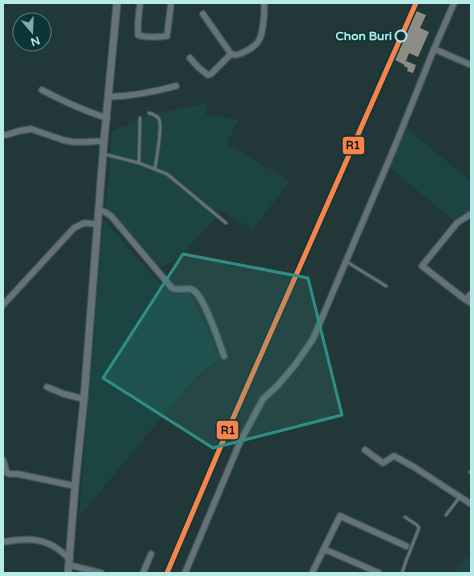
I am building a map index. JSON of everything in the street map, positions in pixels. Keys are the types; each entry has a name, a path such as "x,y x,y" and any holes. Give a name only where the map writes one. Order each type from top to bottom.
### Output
{"street":[{"path":"68,573 117,3"},
{"path":"140,3 138,35 155,37 167,36 171,3"},
{"path":"203,14 231,54 242,54 253,48 261,38 265,11 264,3"},
{"path":"185,573 240,442 263,399 278,385 295,365 313,340 454,3"},
{"path":"434,49 471,65"},
{"path":"190,58 208,75 211,74 231,54"},
{"path":"108,97 127,96 176,86"},
{"path":"42,90 92,114 107,118"},
{"path":"3,135 31,129 73,142 104,141"},
{"path":"99,210 111,216 172,288 176,290 188,288 196,293 206,309 224,356"},
{"path":"471,214 456,223 422,266 469,302 471,294"},
{"path":"3,305 74,228 84,223 97,224"},
{"path":"47,387 64,394 84,399"},
{"path":"365,450 383,463 394,456 414,467 471,504"},
{"path":"3,460 7,473 75,486"},
{"path":"312,573 340,516 406,546"},
{"path":"3,542 18,539 34,539 49,544 60,550 69,562 101,573"},
{"path":"324,549 379,573"},
{"path":"143,573 151,554"}],"lane":[{"path":"149,113 157,117 160,124 155,169"},
{"path":"139,163 140,118"},
{"path":"103,154 139,163 167,174 226,223"},
{"path":"347,261 386,286"},
{"path":"446,515 459,497"},
{"path":"402,573 419,528 405,517"}],"highlighted area":[{"path":"183,254 308,278 342,415 213,448 103,378"}],"shaded area":[{"path":"207,103 205,114 238,120 227,144 290,181 253,229 222,211 178,259 160,268 106,207 112,131 153,114"},
{"path":"403,125 471,182 471,214 457,223 387,165"},
{"path":"103,219 172,295 189,293 212,339 219,359 196,376 79,517"},
{"path":"466,557 471,560 471,573 455,573"}],"building":[{"path":"414,10 426,15 420,28 429,32 418,57 409,53 406,61 416,65 413,73 407,71 408,68 393,59"}],"transit line":[{"name":"R1","path":"167,573 223,441 416,3"}],"place":[{"name":"Chon Buri","path":"401,36"}]}
